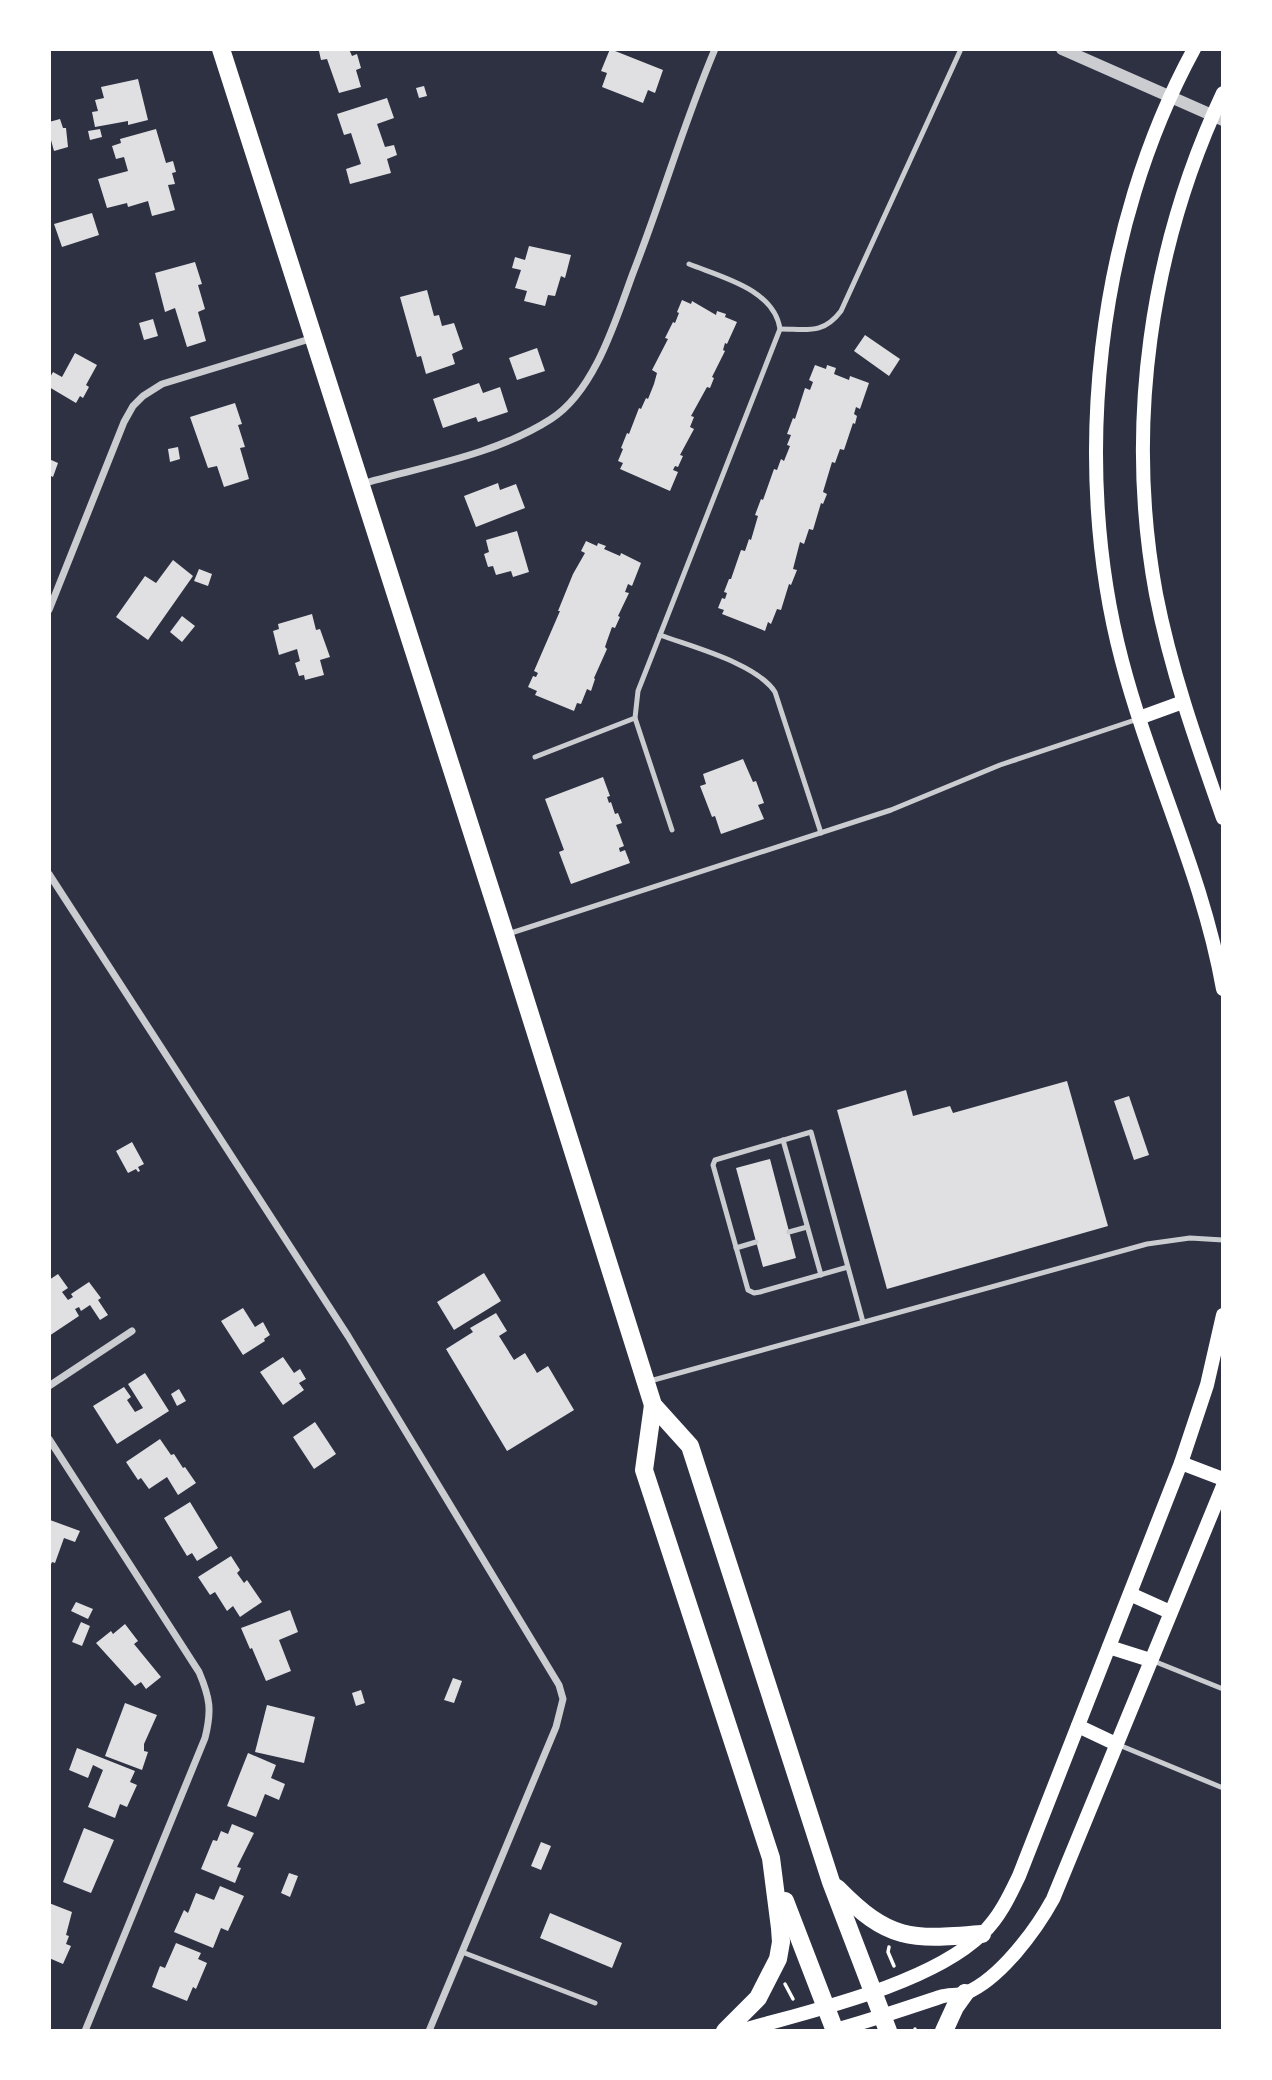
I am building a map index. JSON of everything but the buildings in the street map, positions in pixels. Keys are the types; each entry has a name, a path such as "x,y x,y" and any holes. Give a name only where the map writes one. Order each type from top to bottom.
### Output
{"main road":[{"path":"221,49 647,1382 653,1405 644,1470 803,1953 834,2031 886,2024 943,1995 965,1993"},
{"path":"1194,49 1170,97 1138,184 1119,250 1107,316 1097,456 1104,567 1115,628 1139,718 1199,886 1223,989"},
{"path":"1223,93 1218,118 1192,170 1161,280 1150,339 1143,408 1143,484 1151,563 1183,702 1223,818"},
{"path":"1139,718 1183,702"},
{"path":"740,2031 873,1991 936,1966 982,1934 1001,1910 1019,1876 1181,1463 1207,1385 1223,1315"},
{"path":"653,1405 690,1446 831,1882 886,2024"},
{"path":"1181,1463 1223,1479"},
{"path":"944,2031 965,1993 1010,1959 1043,1917 1223,1486"},
{"path":"1130,1594 1171,1612"},
{"path":"1109,1647 1150,1660"},
{"path":"1078,1726 1116,1744"},
{"path":"725,2031 758,1998 778,1959 781,1942 771,1858"},
{"path":"831,1882 869,1918 894,1931 931,1938 982,1934"}],"street":[{"path":"361,484 501,443 552,419 574,400 595,365 621,306 715,49"},
{"path":"1062,49 1218,118"},
{"path":"49,610 118,436 133,406 162,384 314,338"},
{"path":"49,874 348,1336 559,1685 563,1699 556,1727 429,2031"},
{"path":"49,1386 132,1331"},
{"path":"49,1438 185,1651 208,1693 210,1716 205,1738 85,2031"}],"lane":[{"path":"780,328 815,330 825,327 841,311 961,49"},
{"path":"672,831 635,718 638,691 780,328 779,320 767,304 753,292 689,264"},
{"path":"660,635 740,665 768,681 775,692 821,833"},
{"path":"536,757 635,718"},
{"path":"505,935 891,810 1000,765 1139,718"},
{"path":"848,1267 754,1293 748,1290 713,1165 715,1160 811,1132 848,1267 863,1322"},
{"path":"783,1140 821,1275"},
{"path":"789,1232 807,1227"},
{"path":"647,1382 1147,1244 1190,1238 1223,1240"},
{"path":"736,1248 756,1242"},
{"path":"1150,1660 1223,1689"},
{"path":"1116,1744 1223,1788"},
{"path":"462,1952 595,2003"}],"path":[{"path":"890,1945 888,1952 895,1970"},
{"path":"783,1979 794,2002"},
{"path":"790,1994 801,1989"}]}
